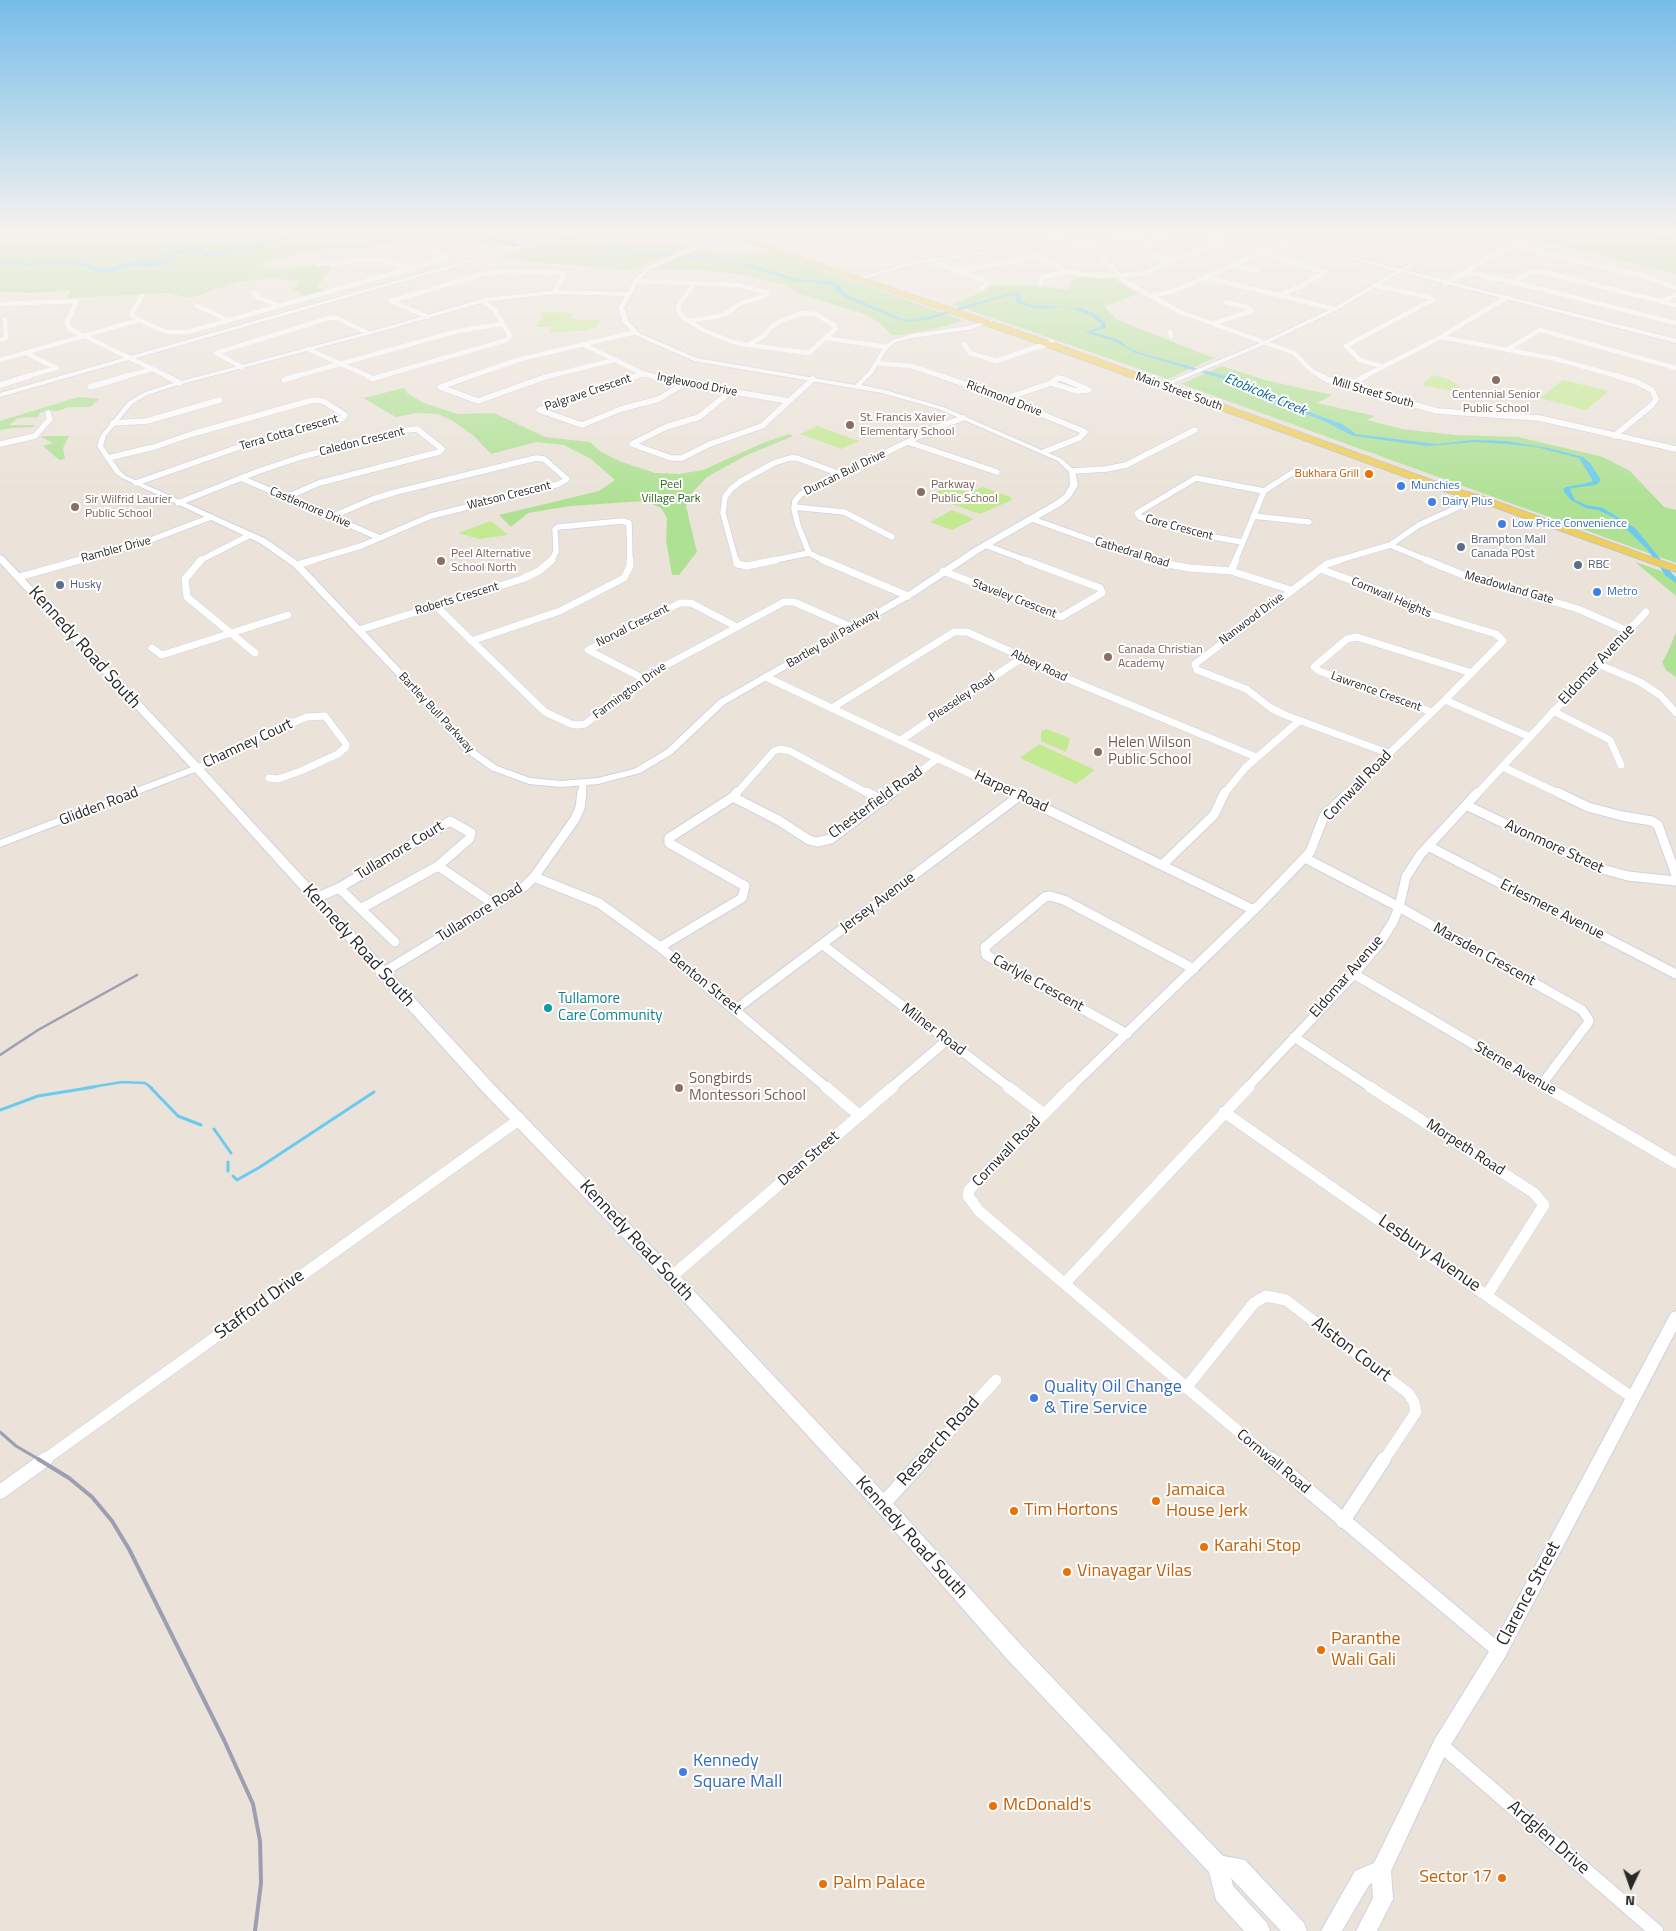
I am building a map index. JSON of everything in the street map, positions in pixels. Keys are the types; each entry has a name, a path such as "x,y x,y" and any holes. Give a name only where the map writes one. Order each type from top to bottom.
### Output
{"main road":[{"path":"0,395 250,322"},
{"name":"Main Street South","path":"990,322 1168,385 1452,491 1478,498 1676,569"},
{"path":"0,391 127,357"},
{"name":"Kennedy Road South","path":"0,558 197,768 490,1090 671,1277 883,1504 1014,1652 1218,1866"},
{"path":"1259,1931 1224,1892 1218,1866 1236,1868 1296,1931"}],"street":[{"path":"0,340 6,338 5,322"},
{"path":"67,322 70,329 180,383"},
{"path":"0,360 132,322"},
{"path":"144,322 166,332 174,333 188,332 221,322"},
{"path":"242,367 216,353 317,322"},
{"path":"346,322 368,333"},
{"path":"108,458 100,446 100,442 130,402 138,397 180,383 409,322"},
{"path":"625,322 636,332 696,360 857,386 920,401 1044,452 1066,464 1072,471 1106,469 1126,465 1196,430"},
{"path":"692,322 724,339 748,345 809,353 835,330 835,326 829,322"},
{"path":"748,345 765,335 771,327 779,322"},
{"path":"857,386 871,372 886,347 903,338 968,328 980,322"},
{"path":"1168,385 1308,322"},
{"path":"1384,367 1360,360 1346,346 1391,322"},
{"path":"1347,386 1441,337 1465,322"},
{"path":"1597,322 1676,343"},
{"name":"Mill Street South","path":"1215,323 1294,353 1319,376 1347,386 1437,411 1539,418 1676,449"},
{"path":"284,380 340,365 458,331 502,324 510,336 507,340 373,379 340,365 308,349"},
{"path":"1508,349 1540,330 1676,368"},
{"path":"614,360 549,376 478,401 440,387 521,359 636,332"},
{"path":"1441,337 1549,357 1628,380 1652,390 1656,399 1652,405 1614,436"},
{"path":"825,338 886,347"},
{"path":"964,344 970,352 996,361 1050,343"},
{"name":"Inglewood Drive","path":"582,344 644,374 683,384 789,401"},
{"path":"0,385 56,368 26,353"},
{"name":"Richmond Drive","path":"876,362 911,366 1007,398 1085,432 1079,438 1044,452"},
{"path":"90,387 152,369"},
{"name":"Palgrave Crescent","path":"644,374 539,410 582,426 622,409 659,399 683,384"},
{"path":"99,378 108,382"},
{"path":"1007,398 1051,383 1058,378 1089,390 1076,391 1051,383"},
{"path":"730,392 699,417 666,427 632,444 671,458 680,459 710,444 755,430 813,379"},
{"path":"113,423 147,421 220,400"},
{"name":"Terra Cotta Crescent","path":"108,458 154,447 192,434 313,400 323,402 345,415 343,418 239,447 136,483"},
{"path":"0,444 35,436 50,419 48,414"},
{"name":"Duncan Bull Drive","path":"810,553 798,525 794,507 796,498 840,474 938,427 963,418"},
{"name":"Caledon Crescent","path":"178,503 241,478 336,447 413,429 420,430 442,449 439,452 319,483 285,498"},
{"path":"908,442 997,472"},
{"name":"Bartley Bull Parkway","path":"108,458 118,472 136,483 279,550 297,565 445,721 466,748 494,768 529,781 583,783 618,777 637,771 652,763 669,752 722,702 908,596 942,571 1032,519 1068,495 1074,485 1072,471"},
{"name":"Watson Crescent","path":"297,565 361,546 431,516 559,484 566,482 567,479 544,459 536,458 396,492 331,517"},
{"path":"840,474 797,458 790,458 774,463 741,481 731,489 725,497 723,513 737,564 746,566 810,553 843,570 908,596"},
{"path":"1231,570 1264,491 1296,471"},
{"name":"Castlemore Drive","path":"241,478 380,538"},
{"name":"Core Crescent","path":"1242,542 1196,534 1140,518 1137,513 1196,478 1264,491"},
{"name":"Nanwood Drive","path":"1388,753 1299,722 1271,708 1246,689 1195,668 1200,659 1327,564 1390,545 1419,525 1478,498"},
{"path":"794,507 844,512 892,537"},
{"path":"1253,516 1308,522"},
{"name":"Rambler Drive","path":"19,577 148,542 212,517"},
{"name":"Cathedral Road","path":"1032,519 1149,561 1189,568 1231,570 1291,590"},
{"name":"Roberts Crescent","path":"359,630 522,579 539,571 552,561 556,552 555,529 558,527 622,520 629,523 630,566 624,578 560,611 471,640"},
{"path":"250,535 202,559 196,564 186,579 187,597 255,653"},
{"name":"Staveley Crescent","path":"942,571 1057,616 1070,613 1102,593 1100,588 1093,585 986,545"},
{"name":"Meadowland Gate","path":"1390,545 1463,575 1578,609 1628,631"},
{"name":"Cornwall Heights","path":"1320,569 1384,592 1423,612 1500,636 1503,642 1472,673"},
{"name":"Farmington Drive","path":"436,606 545,712 571,724 585,724 656,670 779,604 789,601 851,627"},
{"name":"Norval Crescent","path":"644,679 588,650 680,603 691,603 737,627"},
{"name":"Eldomar Avenue","path":"1065,1283 1354,974 1379,944 1393,922 1410,868 1428,846 1646,612"},
{"path":"152,648 162,655 288,615"},
{"name":"Abbey Road","path":"832,708 954,632 967,632 1025,658 1043,669 1256,757"},
{"name":"Lawrence Crescent","path":"1432,712 1319,671 1314,667 1347,639 1357,637 1472,673"},
{"name":"Pleaseley Road","path":"901,740 1014,663 1025,658"},
{"path":"1598,664 1640,682 1660,695 1676,713"},
{"name":"Cornwall Road","path":"1472,673 1324,816 1310,852 1305,858 1044,1114 969,1190 968,1196 979,1211 1343,1521 1499,1651"},
{"name":"Harper Road","path":"766,677 1019,796 1254,910"},
{"path":"1445,700 1530,737"},
{"path":"1553,711 1610,740 1621,765"},
{"name":"Chamney Court","path":"197,768 227,756 253,739 307,717 325,716 346,744 338,754 301,771 278,779 269,778"},
{"path":"1162,865 1214,815 1226,790 1256,757 1299,722"},
{"path":"660,947 742,898 745,886 669,843 669,838 733,797 774,751 780,749 790,751 883,801"},
{"name":"Chesterfield Road","path":"733,797 778,820 809,840 817,842 831,839 858,816 883,801 938,758"},
{"path":"1503,766 1588,807 1622,816 1652,821 1658,825 1676,875"},
{"name":"Glidden Road","path":"0,844 197,768"},
{"name":"Tullamore Road","path":"382,972 494,904 514,894 534,877 575,819 580,808 583,783"},
{"name":"Jersey Avenue","path":"736,1009 824,945 1019,796"},
{"name":"Avonmore Street","path":"1466,805 1595,867 1628,876 1676,881"},
{"name":"Tullamore Court","path":"316,898 339,888 450,821 471,832 469,839 438,866 362,908"},
{"name":"Erlesmere Avenue","path":"1428,846 1676,974"},
{"name":"Marsden Crescent","path":"1305,858 1399,907 1582,1010 1587,1015 1588,1024 1542,1084"},
{"path":"438,866 494,904"},
{"name":"Benton Street","path":"534,877 599,903 660,947 736,1009 860,1116"},
{"name":"Tullamore Court","path":"339,888 362,908 395,942"},
{"name":"Carlyle Crescent","path":"1127,1034 986,955 984,947 1045,897 1050,896 1064,900 1194,968"},
{"name":"Milner Road","path":"824,945 1044,1114"},
{"name":"Sterne Avenue","path":"1354,974 1676,1163"},
{"name":"Morpeth Road","path":"1294,1037 1534,1193 1544,1204 1487,1295"},
{"name":"Dean Street","path":"671,1277 946,1040"},
{"name":"Lesbury Avenue","path":"1224,1112 1633,1398"},
{"name":"Stafford Drive","path":"0,1492 520,1119"},
{"name":"Alston Court","path":"1186,1388 1254,1303 1266,1296 1286,1300 1408,1393 1414,1402 1416,1412 1343,1521"},
{"name":"Clarence Street","path":"1366,1931 1383,1899 1381,1870 1441,1745 1499,1651 1676,1317"},
{"name":"Research Road","path":"883,1504 996,1380"},
{"name":"Ardglen Drive","path":"1441,1745 1656,1931"},
{"path":"1331,1931 1362,1878 1381,1870"}],"green space":[{"path":"539,322 599,322 596,328 589,328 590,330 551,333 549,332 552,327 536,327"},
{"path":"878,322 957,322 901,335 892,335"},
{"path":"1004,322 1124,322 1214,358 1168,379"},
{"path":"1222,366 1265,380 1332,395 1317,403 1375,416 1367,420 1402,429 1455,435 1518,437 1603,457 1630,471 1664,507 1676,510 1676,563 1181,384"},
{"path":"1432,375 1449,379 1459,386 1460,389 1458,392 1422,385"},
{"path":"1563,380 1609,391 1586,410 1540,398"},
{"name":"Peel Village Park","path":"404,388 408,394 424,403 457,414 494,413 545,437 590,442 601,452 622,462 655,473 679,474 703,470 763,443 789,434 793,436 745,456 707,477 692,493 686,506 697,552 679,575 672,575 666,540 667,518 661,508 645,501 570,506 528,513 511,527 499,515 599,491 615,480 591,459 564,445 536,442 491,454 474,436 453,421 438,414 416,413 396,417 363,398"},
{"path":"78,397 99,399 90,407 69,407 58,411 47,411 40,413 38,417 18,418 9,425 35,425 33,427 0,430 0,421"},
{"path":"817,426 859,441 842,449 800,434"},
{"path":"69,436 63,448 65,459 59,460 43,446 53,443 41,437"},
{"path":"949,485 968,492 983,487 1011,497 1012,500 980,514 929,496"},
{"path":"952,510 974,519 952,530 930,522"},
{"path":"491,521 508,535 479,539 458,533"},
{"path":"1635,562 1676,576 1676,596"},
{"path":"1676,632 1676,677 1666,670 1662,662"},
{"path":"1046,729 1070,738 1066,752 1041,741 1041,732"},
{"path":"1039,744 1095,770 1076,784 1020,758"}],"water":[{"name":"Etobicoke Creek","path":"1099,322 1104,322 1106,328 1092,332 1120,340 1127,347 1141,353 1236,379 1277,400 1342,424 1356,434 1436,444 1473,440 1506,441 1548,448 1583,457 1590,463 1601,480 1596,485 1572,488 1570,490 1575,500 1586,505 1603,508 1635,528 1676,578 1676,583 1666,576 1647,549 1615,518 1598,510 1586,508 1571,500 1565,493 1563,489 1566,487 1593,481 1579,458 1536,447 1506,444 1475,442 1428,446 1353,436 1322,420 1270,401 1234,382 1135,353 1116,342 1085,332 1101,327"}],"waterway":[{"path":"86,1088 122,1082 145,1083 152,1088"},
{"path":"0,1110 38,1096 94,1087"},
{"path":"150,1087 178,1116 201,1125"},
{"path":"233,1176 237,1180 260,1167 374,1092"},
{"path":"214,1129 231,1153"},
{"path":"228,1162 228,1171"}],"railway":[{"path":"0,1055 38,1030 137,975"},
{"path":"0,1432 16,1446 40,1460"},
{"path":"38,1459 69,1478 92,1497 112,1521 129,1549 224,1740 253,1804 260,1841 261,1883 255,1931"}],"place":[{"name":"Centennial Senior Public School","path":"1496,380"},
{"name":"St. Francis Xavier Elementary School","path":"850,425"},
{"name":"Bukhara Grill","path":"1369,474"},
{"name":"Munchies","path":"1401,486"},
{"name":"Parkway Public School","path":"921,492"},
{"name":"Dairy Plus","path":"1432,502"},
{"name":"Sir Wilfrid Laurier Public School","path":"75,507"},
{"name":"Low Price Convenience","path":"1502,524"},
{"name":"Brampton Mall Canada P0st","path":"1461,547"},
{"name":"Peel Alternative School North","path":"441,561"},
{"name":"RBC","path":"1578,565"},
{"name":"Husky","path":"60,585"},
{"name":"Metro","path":"1597,592"},
{"name":"Canada Christian Academy","path":"1108,657"},
{"name":"Helen Wilson Public School","path":"1098,752"},
{"name":"Tullamore Care Community","path":"548,1008"},
{"name":"Songbirds Montessori School","path":"679,1088"},
{"name":"Quality Oil Change & Tire Service","path":"1034,1398"},
{"name":"Jamaica House Jerk","path":"1156,1501"},
{"name":"Tim Hortons","path":"1014,1511"},
{"name":"Karahi Stop","path":"1204,1547"},
{"name":"Vinayagar Vilas","path":"1067,1572"},
{"name":"Paranthe Wali Gali","path":"1321,1650"},
{"name":"Kennedy Square Mall","path":"683,1772"},
{"name":"McDonald's","path":"993,1806"},
{"name":"Sector 17","path":"1502,1878"},
{"name":"Palm Palace","path":"823,1884"}]}
